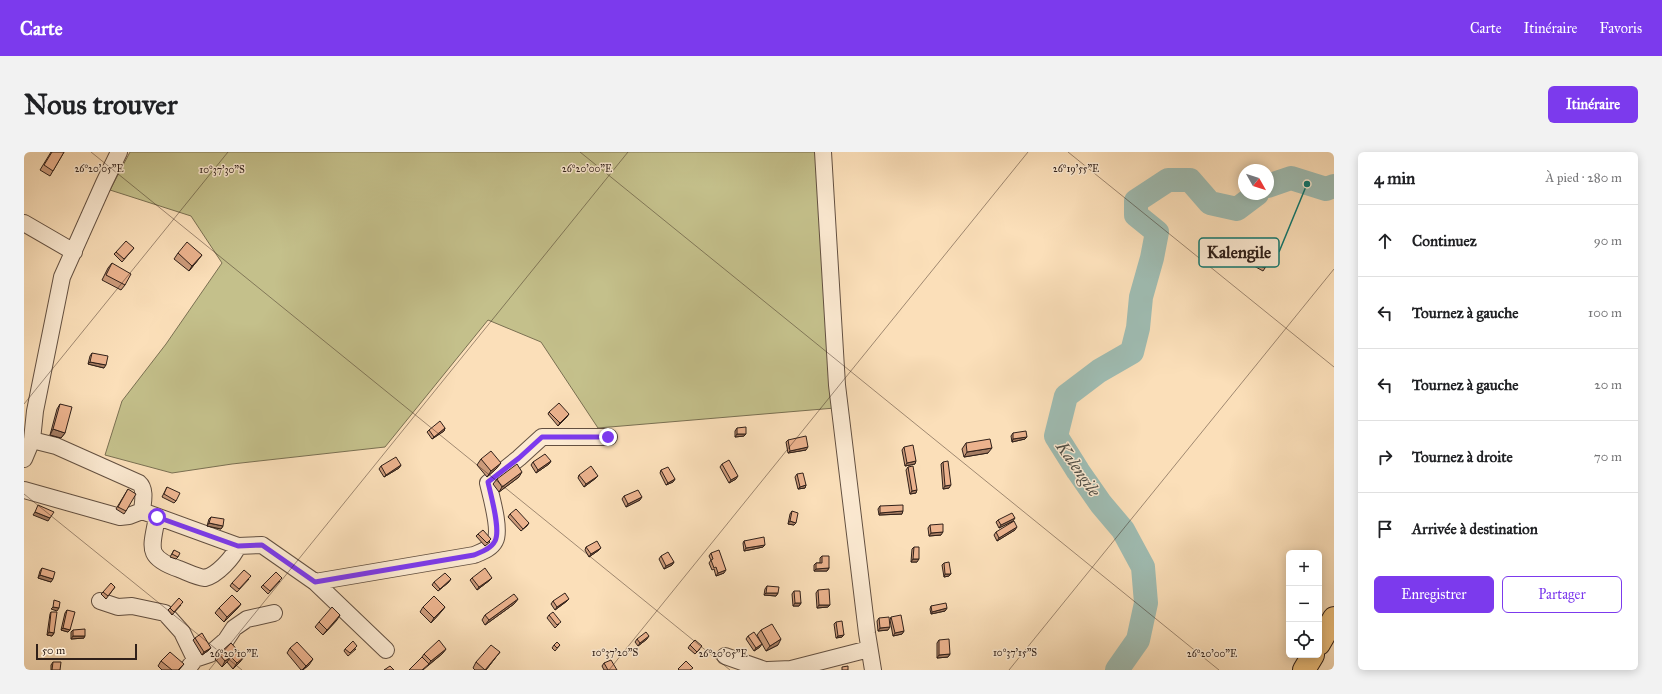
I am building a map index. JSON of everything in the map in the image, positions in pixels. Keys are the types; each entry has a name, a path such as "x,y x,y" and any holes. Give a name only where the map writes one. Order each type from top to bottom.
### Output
{"highway":[{"path":"1322,639 1334,618"},
{"path":"1304,670 1310,658"}],"street":[{"path":"24,459 32,440 30,407 62,276 104,183 120,152"},
{"path":"822,152 837,385 869,648 873,670"},
{"path":"24,223 74,252"},
{"path":"315,582 474,555 487,549 495,542 497,532 488,482 519,458 542,437 608,437"},
{"path":"32,440 56,446 138,483 142,486 142,511"},
{"path":"24,490 120,517 129,516 142,511 238,546 262,545 315,582 386,650"},
{"path":"157,517 152,549 156,558 172,567 202,578 210,576 231,557 238,546"},
{"path":"100,601 118,607 132,606 165,613 182,632 191,664 210,654 226,640 234,628 248,619 274,613"},
{"path":"725,656 766,670 791,669 869,648"}],"shaded area":[{"path":"130,152 816,152 835,408 598,428 541,342 488,320 385,447 232,464 172,473 105,455 122,401 166,344 222,263 191,216 110,190"}],"building":[{"path":"52,152 64,152 53,171 44,165"},
{"path":"126,241 134,248 124,259 116,252"},
{"path":"187,242 202,255 192,266 178,253"},
{"path":"1264,248 1274,253 1265,268 1256,264"},
{"path":"112,263 131,274 125,285 106,275"},
{"path":"92,353 108,356 106,365 90,362"},
{"path":"559,403 569,414 560,423 549,412"},
{"path":"60,404 72,407 65,433 53,429"},
{"path":"440,421 445,428 434,437 429,430"},
{"path":"746,427 746,434 737,434 737,428"},
{"path":"1026,431 1027,437 1013,439 1013,433"},
{"path":"806,436 808,447 790,451 788,440"},
{"path":"990,439 992,448 967,452 966,443"},
{"path":"913,445 916,461 907,463 904,447"},
{"path":"491,451 501,463 491,471 481,459"},
{"path":"545,454 551,461 538,470 533,462"},
{"path":"396,457 401,465 386,475 381,466"},
{"path":"729,460 738,476 731,480 722,464"},
{"path":"948,461 951,485 945,486 943,462"},
{"path":"517,464 522,472 502,487 497,479"},
{"path":"591,466 598,476 586,484 579,475"},
{"path":"913,466 917,490 912,491 908,467"},
{"path":"668,467 675,479 668,483 661,470"},
{"path":"803,473 806,485 800,487 797,474"},
{"path":"167,487 180,493 176,501 164,494"},
{"path":"128,489 136,494 126,511 118,507"},
{"path":"638,490 642,497 628,504 624,496"},
{"path":"38,505 54,512 50,518 35,512"},
{"path":"903,505 903,511 880,513 880,506"},
{"path":"516,509 529,523 523,529 510,514"},
{"path":"792,511 798,513 796,523 790,521"},
{"path":"1012,513 1015,518 1001,525 998,520"},
{"path":"211,517 224,519 223,526 209,523"},
{"path":"1014,521 1017,527 999,538 996,532"},
{"path":"943,524 943,532 931,533 930,525"},
{"path":"483,530 491,539 487,543 478,534"},
{"path":"764,537 765,545 746,548 744,541"},
{"path":"597,541 601,548 591,554 586,547"},
{"path":"914,547 919,547 919,559 913,559"},
{"path":"174,550 180,553 178,557 172,554"},
{"path":"719,550 726,570 718,573 711,560 713,559 711,553"},
{"path":"668,552 674,562 666,566 661,556"},
{"path":"822,556 829,556 829,568 816,569 816,563 822,563"},
{"path":"949,562 951,574 945,574 944,563"},
{"path":"42,568 55,572 53,579 40,575"},
{"path":"485,568 492,578 479,587 472,578"},
{"path":"244,570 251,576 239,589 232,583"},
{"path":"276,572 282,578 270,591 263,585"},
{"path":"445,573 451,579 440,589 434,582"},
{"path":"111,583 115,587 108,596 103,592"},
{"path":"767,586 779,587 778,593 766,593"},
{"path":"829,589 830,605 819,605 818,590"},
{"path":"794,591 800,591 801,603 795,603"},
{"path":"565,593 569,599 557,607 553,601"},
{"path":"514,594 518,599 489,620 485,615"},
{"path":"232,595 241,604 227,617 219,608"},
{"path":"434,596 445,607 434,618 423,607"},
{"path":"179,598 183,602 174,612 170,608"},
{"path":"54,600 60,602 59,608 53,607"},
{"path":"946,603 947,608 932,612 931,606"},
{"path":"332,607 340,615 327,630 319,622"},
{"path":"67,610 75,612 70,630 63,628"},
{"path":"51,612 57,612 54,633 49,632"},
{"path":"553,612 561,622 557,625 549,615"},
{"path":"901,615 904,631 895,633 891,617"},
{"path":"889,617 890,627 880,628 879,618"},
{"path":"842,621 844,635 838,636 836,622"},
{"path":"772,624 781,639 770,646 761,630"},
{"path":"85,629 85,636 73,636 73,630"},
{"path":"646,632 649,636 640,643 637,639"},
{"path":"754,632 762,644 756,648 748,636"},
{"path":"202,633 211,648 204,652 195,638"},
{"path":"949,639 950,654 939,655 939,640"},
{"path":"439,640 446,649 431,661 424,654"},
{"path":"695,640 702,646 697,652 690,645"},
{"path":"353,641 357,646 350,653 345,649"},
{"path":"297,642 313,659 306,666 290,648"},
{"path":"557,642 560,645 557,648 554,645"},
{"path":"231,643 244,657 237,663 231,657 225,661 219,654"},
{"path":"491,645 500,652 485,670 476,662"},
{"path":"170,652 184,664 178,670 172,670 161,661"},
{"path":"422,657 429,664 422,670 409,670"},
{"path":"611,660 617,670 608,670 604,663"},
{"path":"686,661 693,668 690,670 679,670 678,669"},
{"path":"53,662 61,662 60,670 52,670"},
{"path":"390,666 394,670 384,670"},
{"path":"848,666 848,670 842,670 842,667"}],"waterway":[{"name":"Kalengile","path":"1274,184 1291,178 1326,189 1334,186"},
{"name":"Kalengile","path":"1117,670 1138,640 1146,603 1143,567 1123,530 1101,504 1056,436 1066,396 1099,371 1132,352 1138,328 1141,297 1152,258 1157,232 1136,215 1136,201 1168,180 1190,180 1210,203 1237,209 1249,200"}],"place":[{"name":"Kalengile","path":"1307,184"}],"route":[{"path":"157,517 238,546 262,545 315,582 474,555 487,549 495,542 497,532 488,482 519,458 542,437 608,437"}]}
